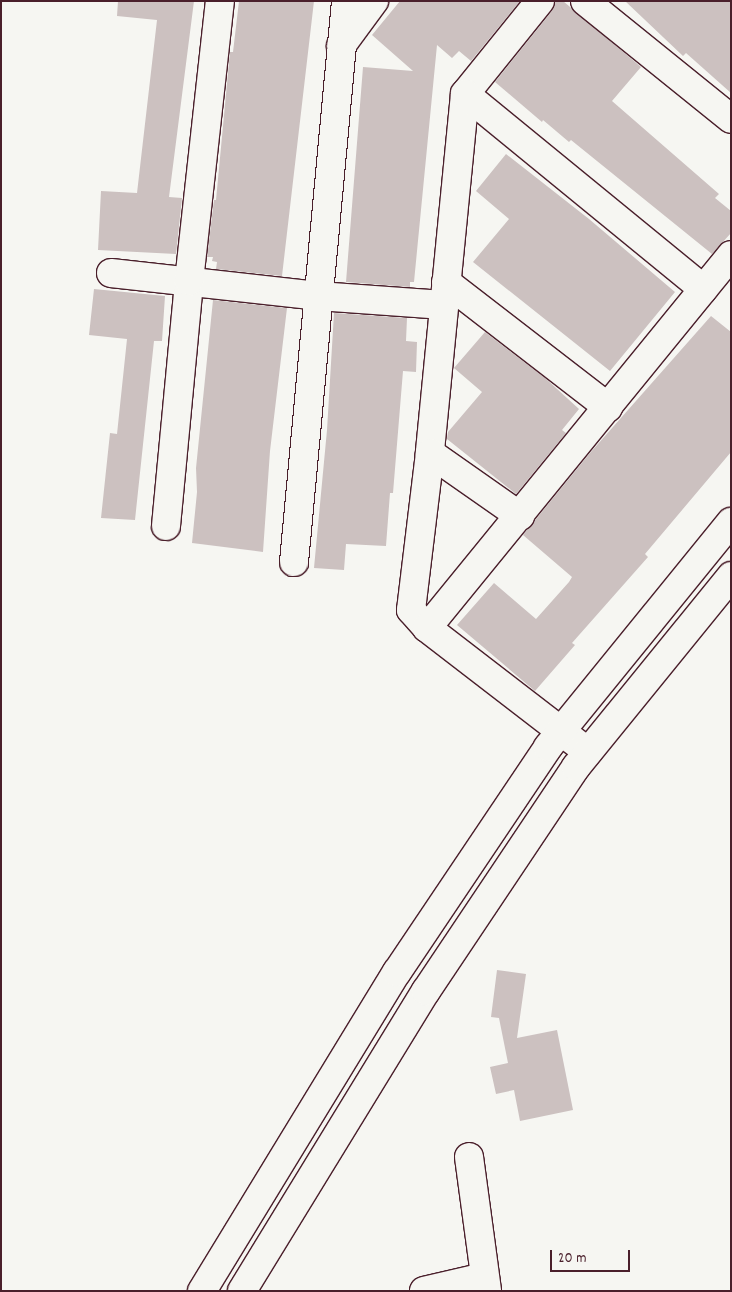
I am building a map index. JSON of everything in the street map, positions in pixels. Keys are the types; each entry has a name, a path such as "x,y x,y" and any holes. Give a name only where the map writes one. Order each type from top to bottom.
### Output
{"street":[{"path":"166,526 189,281 220,1"},
{"path":"294,562 346,1"},
{"path":"341,46 374,1"},
{"path":"540,1 465,94 430,453 411,610 428,628 588,752"},
{"path":"585,1 731,119"},
{"path":"465,94 703,289"},
{"path":"428,628 731,255"},
{"path":"110,273 318,296 445,294 608,407"},
{"path":"430,453 520,516"},
{"path":"202,1291 397,972 548,747 731,522"},
{"path":"242,1291 426,991 576,767 731,576"},
{"path":"424,1291 485,1284 469,1157"}],"building":[{"path":"118,1 194,1 169,197 182,198 176,254 98,250 101,191 137,193 157,20 117,16"},
{"path":"239,1 314,1 282,276 216,269 217,262 212,261 213,257 207,257 214,200 216,200 230,52 233,52"},
{"path":"400,1 520,1 471,61 459,51 452,58 437,45 414,282 410,282 410,287 346,282 363,67 413,71 372,35"},
{"path":"555,1 563,1 641,67 612,101 719,194 715,198 731,211 731,233 712,254 571,140 569,142 543,120 542,122 495,82 552,11"},
{"path":"625,1 731,1 731,93 686,53 683,56"},
{"path":"506,154 589,219 675,292 610,371 473,262 509,219 476,191"},
{"path":"94,289 165,296 162,341 154,341 135,520 101,518 110,433 117,434 127,339 89,335"},
{"path":"213,300 287,308 270,451 263,552 192,543 197,492 196,468"},
{"path":"334,313 407,318 406,341 417,342 416,372 403,371 393,493 390,493 386,546 346,544 344,570 314,568 327,430"},
{"path":"711,316 731,332 731,452 645,554 648,557 572,643 575,645 535,691 457,625 494,583 536,619 569,582 572,577 523,535 590,453"},
{"path":"485,332 545,378 579,409 562,430 566,433 516,494 447,439 448,432 482,392 454,368"},
{"path":"497,970 526,974 517,1038 557,1030 573,1110 520,1121 514,1090 496,1094 490,1067 508,1063 499,1018 491,1017"}]}
